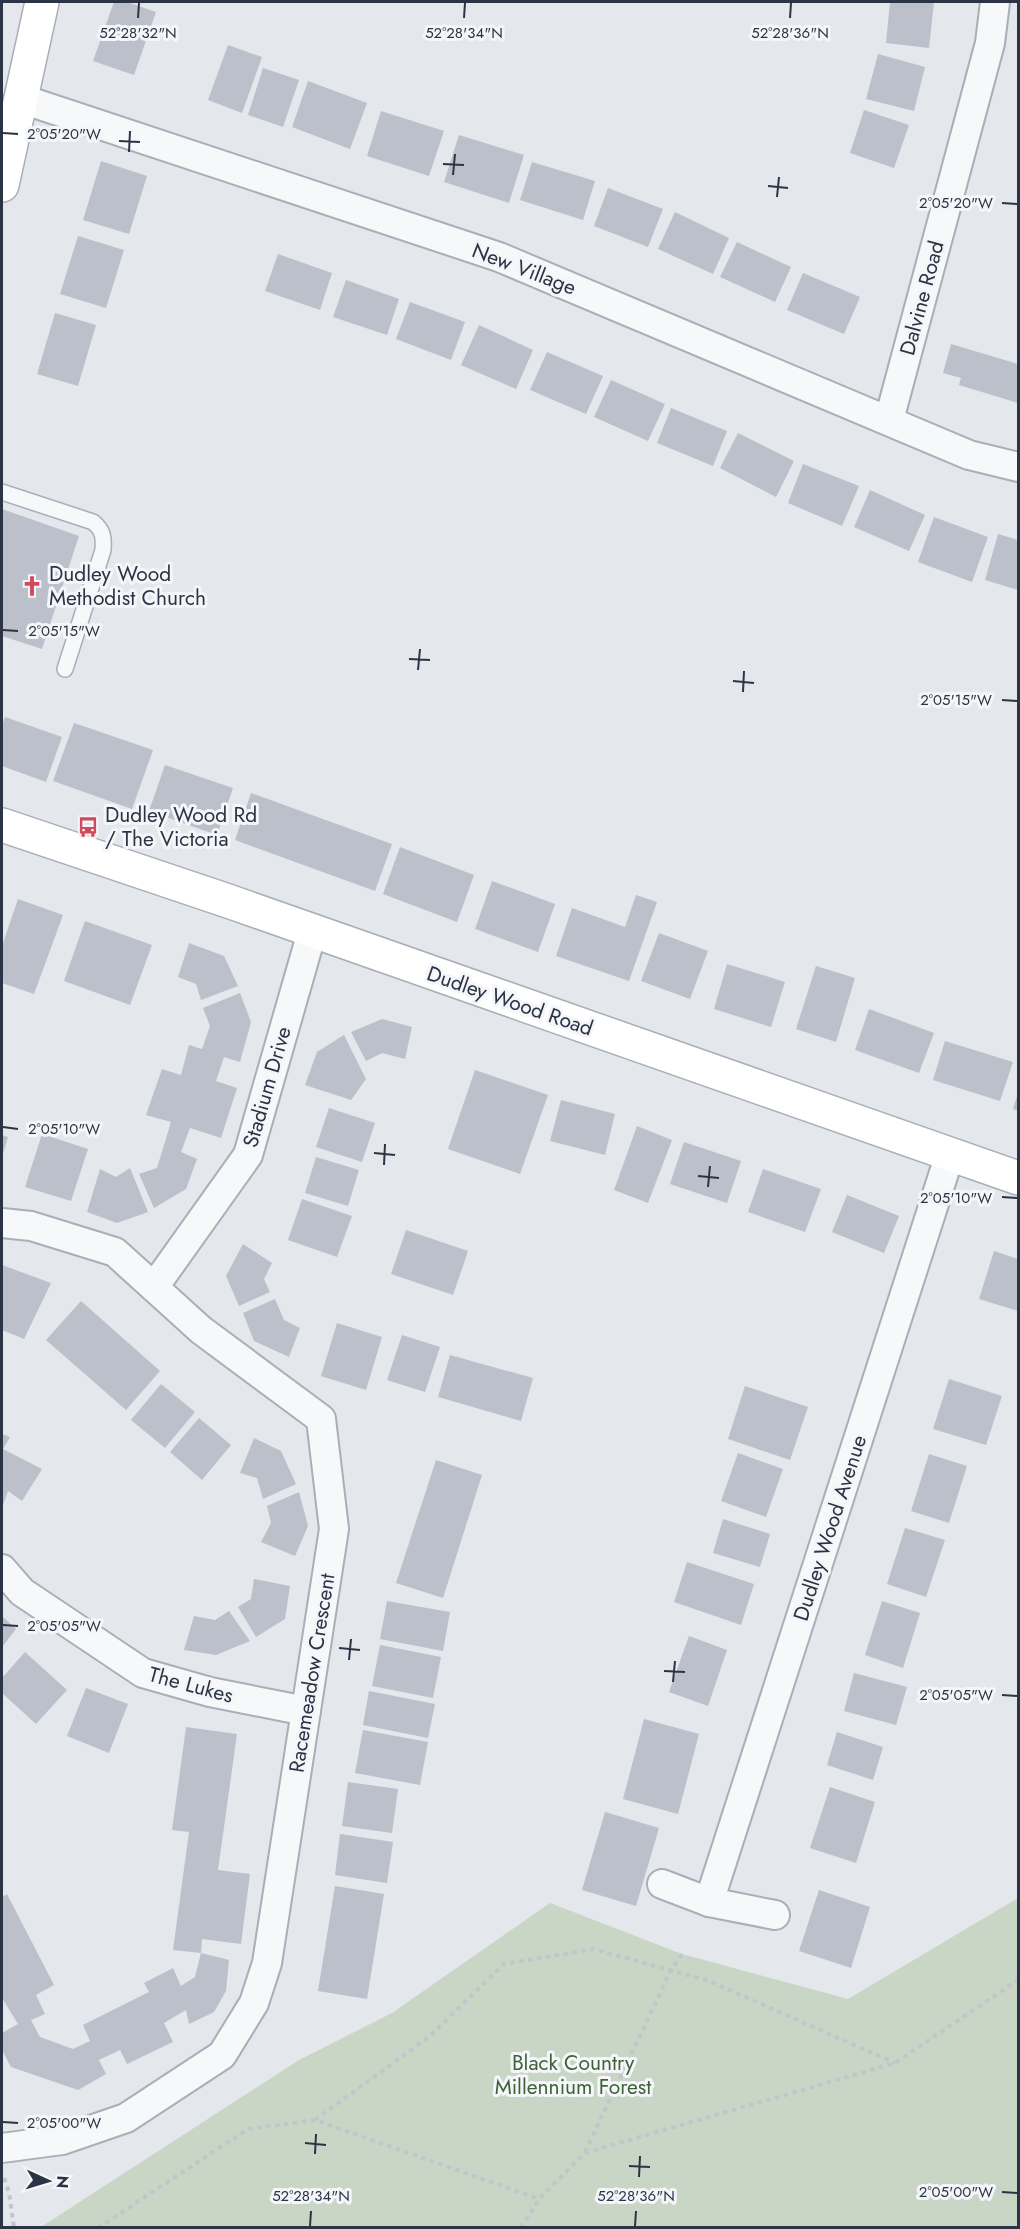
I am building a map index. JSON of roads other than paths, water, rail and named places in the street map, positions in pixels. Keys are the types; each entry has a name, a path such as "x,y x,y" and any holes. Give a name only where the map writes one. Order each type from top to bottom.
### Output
{"street":[{"path":"2,185 19,98 42,2"},
{"name":"Dalvine Road","path":"889,420 990,43 995,2"},
{"name":"New Village","path":"19,98 500,257 969,455 1018,467"},
{"name":"Dudley Wood Road","path":"2,825 217,897 1018,1178"},
{"name":"Stadium Drive","path":"153,1287 248,1155 312,932"},
{"name":"Dudley Wood Avenue","path":"709,1902 950,1154"},
{"name":"Racemeadow Crescent","path":"2,1223 31,1226 115,1252 201,1330 321,1419 334,1529 267,1963 254,2003 222,2055 126,2118 62,2140 2,2148"},
{"name":"The Lukes","path":"2,1569 22,1592 143,1673 210,1692 306,1711"},
{"path":"662,1884 709,1902 775,1915"}],"lane":[{"path":"2,492 93,522 100,528 104,538 103,550 65,669"}],"place":[{"name":"Dudley Wood Methodist Church","path":"32,586"},
{"name":"Dudley Wood Rd / The Victoria","path":"88,827"}],"park label":[{"name":"Black Country Millennium Forest","path":"573,2075"}]}
